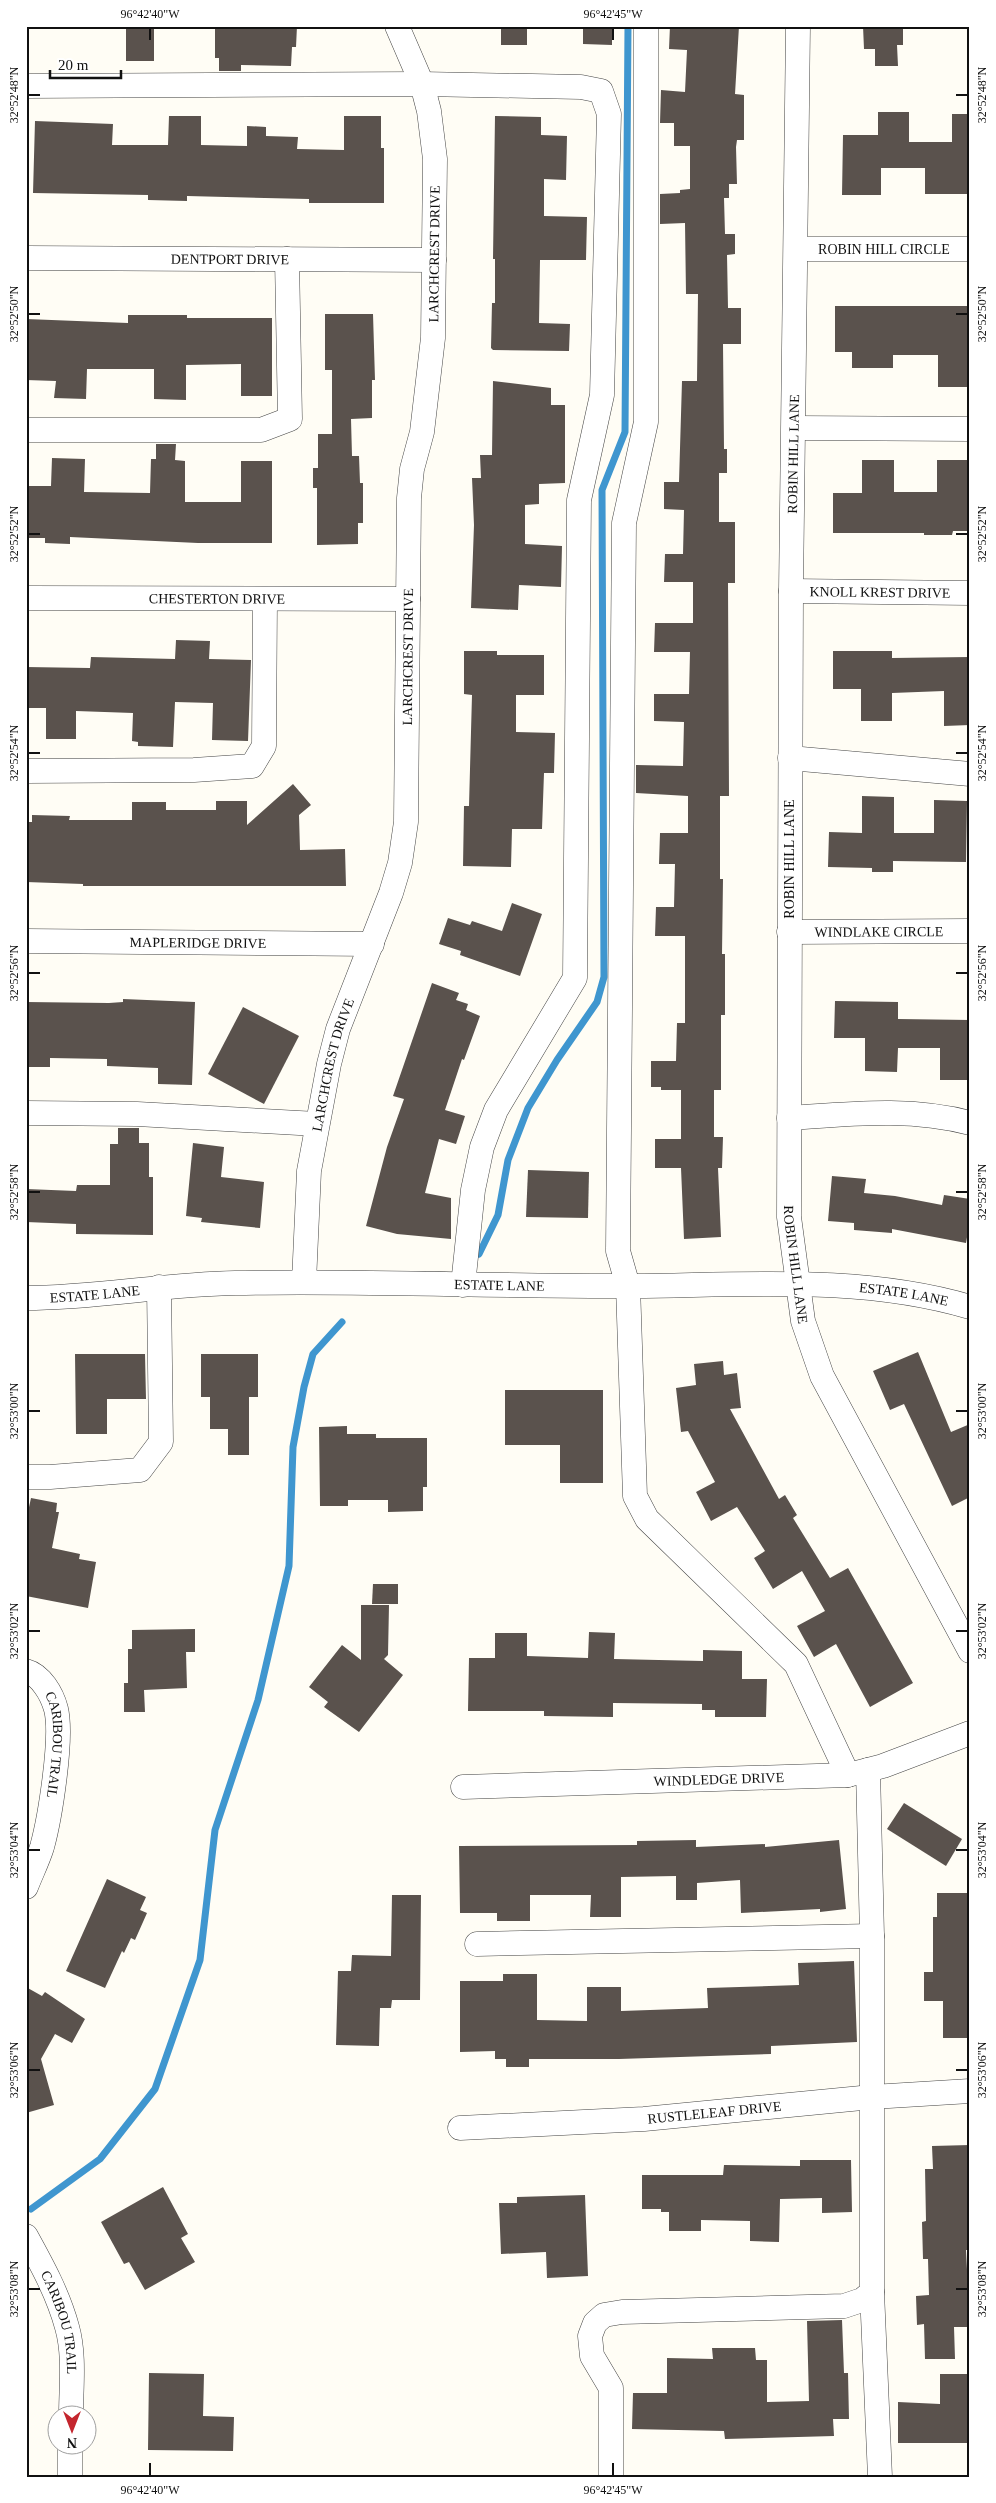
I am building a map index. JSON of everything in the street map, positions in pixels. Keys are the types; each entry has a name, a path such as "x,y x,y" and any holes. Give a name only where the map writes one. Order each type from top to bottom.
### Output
{"street":[{"name":"LARCHCREST DRIVE","path":"304,1282 310,1171 317,1124 338,1029 372,944 400,864 406,822 409,498 428,389 434,338 436,159 430,111 422,84 397,26"},
{"path":"646,26 646,422 624,523 618,1251 628,1286 635,1496 647,1519 796,1664 858,1772 872,1936 872,2292 880,2477"},
{"name":"ROBIN HILL LANE","path":"798,26 791,591 789,1217 803,1321 822,1376 970,1651"},
{"path":"26,86 422,84 581,87 601,92 609,114 602,395 579,500 575,978 496,1110 482,1147 473,1190 463,1285"},
{"name":"ROBIN HILL CIRCLE","path":"796,249 970,249"},
{"name":"DENTPORT DRIVE","path":"26,258 434,260"},
{"path":"26,430 261,430 290,419 287,259"},
{"path":"794,428 970,428"},
{"name":"KNOLL KREST DRIVE","path":"791,591 970,593"},
{"name":"CHESTERTON DRIVE","path":"26,598 408,599"},
{"path":"26,771 194,770 252,766 264,746 265,598"},
{"path":"790,758 970,774"},
{"name":"WINDLAKE CIRCLE","path":"789,932 970,931"},
{"name":"MAPLERIDGE DRIVE","path":"26,941 372,944"},
{"path":"789,1118 885,1111 954,1119 970,1123"},
{"path":"26,1113 136,1114 317,1124"},
{"name":"ESTATE LANE","path":"26,1298 232,1283 304,1282 628,1286 797,1284 888,1290 937,1297 970,1307"},
{"path":"26,1477 140,1470 161,1442 158,1287"},
{"name":"CARIBOU TRAIL","path":"26,1671 34,1673 48,1690 56,1710 57,1759 34,1847 26,1887"},
{"name":"WINDLEDGE DRIVE","path":"463,1787 858,1772 970,1734"},
{"path":"477,1944 872,1936"},
{"name":"RUSTLELEAF DRIVE","path":"460,2128 644,2119 872,2097 970,2091"},
{"name":"CARIBOU TRAIL","path":"26,2236 54,2288 68,2328 71,2358 71,2406"},
{"path":"610,2477 611,2388 592,2356 590,2336 595,2323 604,2315 622,2312 844,2306 862,2300 872,2292"},
{"path":"70,2456 70,2477"}],"building":[{"path":"126,26 154,26 154,61 126,61"},
{"path":"215,26 297,26 296,47 292,47 291,66 241,65 241,71 219,71 219,58 215,58"},
{"path":"501,26 527,26 527,45 501,45"},
{"path":"583,26 612,26 612,45 583,44"},
{"path":"670,26 739,26 735,94 744,95 744,140 737,140 736,147 737,184 729,184 729,198 724,198 725,234 735,234 735,254 727,255 728,308 741,308 741,344 723,344 724,449 727,449 727,473 719,473 719,522 735,522 735,583 728,583 729,796 720,796 720,879 723,879 722,954 725,954 725,1015 721,1015 721,1090 714,1090 714,1137 723,1137 722,1168 718,1168 721,1237 684,1239 681,1168 655,1168 655,1139 681,1139 681,1090 661,1090 661,1087 651,1087 651,1061 676,1061 677,1023 685,1023 685,936 655,936 656,907 674,907 675,864 659,864 660,833 688,833 688,796 636,793 636,765 683,766 684,722 654,721 654,694 689,694 690,652 654,652 655,623 693,623 693,582 664,582 665,554 683,554 684,510 664,509 664,482 679,482 682,381 697,381 698,294 686,294 685,223 660,224 660,194 680,193 680,190 690,189 690,146 674,146 674,123 660,123 661,90 685,92 687,50 669,49"},
{"path":"863,26 903,26 903,45 897,45 898,66 875,66 875,49 864,49"},
{"path":"878,112 909,112 909,142 952,142 952,114 970,114 970,194 925,194 925,168 881,168 881,195 842,195 843,135 878,135"},
{"path":"169,116 201,116 201,145 247,146 247,126 266,127 266,136 298,137 297,149 344,150 344,116 381,116 381,148 384,148 384,203 309,203 309,199 187,196 187,201 148,200 148,195 33,193 35,121 113,124 112,145 168,145"},
{"path":"495,116 541,117 541,135 567,136 566,180 544,179 544,216 587,217 586,260 540,260 539,323 570,324 569,351 493,350 491,348 492,303 495,303 495,259 493,259"},
{"path":"835,306 970,306 969,387 938,387 938,355 893,355 893,368 852,368 852,352 835,352"},
{"path":"325,314 373,314 375,380 372,380 372,418 351,419 352,456 359,456 360,483 363,483 363,523 358,523 358,544 317,545 317,488 313,488 313,468 318,468 318,434 332,434 332,370 325,370"},
{"path":"128,315 187,315 187,318 272,318 272,396 241,396 241,364 186,365 186,400 154,399 154,369 87,369 86,399 54,398 56,381 26,380 26,319 128,323"},
{"path":"493,381 551,388 551,405 565,405 565,483 539,484 539,504 525,505 525,544 562,546 561,587 519,585 518,610 471,608 474,525 472,478 481,478 480,455 492,455"},
{"path":"156,444 176,444 175,460 185,461 185,502 241,502 241,461 272,461 272,543 198,543 70,537 70,544 45,543 45,538 26,538 26,486 51,486 52,458 85,459 84,492 150,493 151,459 156,459"},
{"path":"862,460 894,460 894,492 937,492 937,460 968,460 968,531 953,531 952,535 924,535 924,533 833,533 833,493 862,493"},
{"path":"176,640 210,641 209,659 251,660 248,741 212,740 213,703 175,702 173,747 138,746 138,742 132,741 133,713 76,711 76,739 46,739 46,708 26,708 26,667 90,668 91,657 175,659"},
{"path":"464,651 497,651 497,655 544,655 544,695 516,695 516,732 555,733 554,773 544,773 542,829 512,829 511,867 463,866 464,806 469,806 472,695 464,694"},
{"path":"833,651 892,651 892,658 970,657 970,725 944,726 944,691 892,693 892,721 861,721 861,689 833,689"},
{"path":"293,784 311,805 299,815 300,850 345,849 346,886 83,886 83,884 26,882 26,822 32,822 32,815 70,816 69,820 132,820 132,802 166,802 166,810 216,810 216,801 247,801 247,825"},
{"path":"862,796 894,797 894,833 934,833 934,800 967,801 966,862 893,861 893,872 872,872 872,868 828,867 829,832 862,833"},
{"path":"512,903 542,914 520,976 460,955 461,951 439,944 448,918 470,925 472,921 502,931"},
{"path":"432,983 459,993 456,1000 468,1004 466,1010 480,1016 464,1060 462,1059 445,1110 465,1116 456,1144 439,1139 425,1193 451,1198 451,1239 397,1234 366,1226 387,1147 404,1099 393,1096"},
{"path":"123,999 195,1002 192,1085 158,1084 158,1068 107,1066 107,1059 50,1058 50,1067 26,1067 26,1002 109,1003 123,1002"},
{"path":"835,1001 898,1002 898,1019 970,1020 970,1080 940,1080 940,1048 898,1048 897,1072 865,1071 865,1038 834,1038"},
{"path":"243,1007 299,1036 264,1104 208,1074"},
{"path":"118,1128 139,1128 139,1143 149,1143 149,1177 153,1177 153,1235 76,1234 76,1224 26,1222 26,1189 76,1191 77,1185 110,1185 110,1144 118,1144"},
{"path":"193,1143 224,1147 221,1177 264,1182 260,1228 201,1222 202,1218 186,1216"},
{"path":"528,1170 589,1172 588,1218 526,1217"},
{"path":"832,1176 866,1179 864,1193 895,1196 942,1205 944,1195 970,1199 970,1220 966,1243 892,1229 892,1233 854,1230 854,1223 828,1221"},
{"path":"918,1352 951,1432 970,1424 970,1497 952,1506 904,1404 890,1410 873,1371"},
{"path":"75,1354 145,1354 146,1399 107,1399 107,1434 76,1434"},
{"path":"201,1354 258,1354 258,1397 249,1397 249,1455 228,1455 228,1429 210,1429 210,1397 201,1397"},
{"path":"723,1361 724,1375 737,1373 741,1408 730,1409 779,1499 785,1495 797,1515 793,1518 830,1578 848,1568 913,1683 870,1707 836,1644 814,1657 797,1626 825,1611 802,1571 773,1589 754,1558 765,1551 737,1507 711,1521 696,1492 715,1482 688,1431 681,1432 676,1388 696,1385 694,1364"},
{"path":"505,1390 603,1390 603,1483 560,1483 560,1445 505,1445"},
{"path":"347,1426 347,1434 376,1434 376,1438 427,1438 427,1487 423,1487 423,1511 388,1512 388,1500 348,1500 348,1506 320,1506 319,1427"},
{"path":"31,1498 57,1503 56,1512 59,1512 52,1548 80,1554 79,1559 96,1562 88,1608 26,1596 26,1521"},
{"path":"373,1584 398,1584 398,1604 372,1604"},
{"path":"361,1605 389,1605 388,1655 384,1659 403,1675 359,1732 324,1707 328,1702 309,1687 342,1645 361,1660"},
{"path":"195,1629 195,1652 186,1652 187,1688 144,1690 145,1712 124,1712 124,1683 128,1683 128,1649 132,1649 132,1630"},
{"path":"589,1632 615,1633 614,1659 703,1661 703,1650 742,1651 742,1679 767,1679 766,1717 715,1717 715,1710 702,1710 702,1704 613,1703 613,1717 544,1716 544,1711 468,1711 469,1658 495,1658 495,1633 527,1633 527,1656 588,1658"},
{"path":"904,1803 962,1839 946,1866 887,1829"},
{"path":"696,1840 696,1847 765,1844 765,1847 839,1840 846,1909 820,1912 820,1909 741,1913 740,1880 697,1883 697,1900 676,1900 676,1876 621,1877 621,1917 590,1917 591,1895 530,1895 530,1921 497,1921 497,1913 460,1913 459,1846 637,1845 637,1841"},
{"path":"107,1879 146,1897 140,1910 147,1913 135,1940 131,1938 124,1953 122,1951 105,1988 66,1971"},
{"path":"937,1893 970,1893 970,2038 943,2038 943,2001 924,2001 924,1972 933,1972 933,1917 937,1917"},
{"path":"392,1895 421,1895 420,2000 392,2000 391,2008 380,2008 379,2046 336,2045 338,1971 351,1971 352,1955 391,1956"},
{"path":"854,1961 857,2042 771,2046 771,2054 619,2059 529,2059 529,2067 506,2067 506,2059 495,2059 495,2051 460,2052 460,1981 503,1981 503,1974 537,1974 537,2020 587,2021 587,1987 621,1987 621,2011 708,2008 707,1988 799,1985 798,1963"},
{"path":"26,1987 42,1996 45,1992 85,2019 72,2043 55,2034 41,2059 54,2105 26,2113"},
{"path":"970,2145 970,2179 967,2179 970,2250 966,2250 970,2327 954,2327 955,2359 925,2359 924,2324 917,2325 916,2296 929,2295 928,2259 923,2259 922,2222 926,2221 925,2169 933,2169 932,2146"},
{"path":"800,2160 851,2160 852,2212 822,2213 822,2198 780,2199 779,2242 750,2241 750,2221 701,2220 701,2231 669,2231 669,2212 661,2212 661,2209 642,2209 642,2175 723,2175 724,2165 800,2166"},
{"path":"163,2187 188,2234 181,2238 195,2262 145,2290 129,2262 124,2264 101,2222"},
{"path":"585,2195 588,2276 547,2278 546,2252 501,2254 499,2203 517,2203 517,2197"},
{"path":"842,2320 844,2373 848,2373 849,2419 833,2419 834,2436 725,2439 724,2431 632,2429 633,2393 667,2393 667,2358 713,2359 712,2348 755,2348 756,2360 767,2360 767,2402 809,2401 807,2321"},
{"path":"149,2373 204,2374 203,2416 234,2417 233,2451 148,2450"},
{"path":"940,2374 970,2374 970,2443 898,2443 898,2402 940,2404"}],"waterway":[{"path":"479,1254 498,1215 508,1160 528,1108 557,1060 597,1002 604,977 602,490 625,432 628,26"},
{"path":"31,2209 100,2159 155,2089 200,1960 215,1830 258,1700 289,1566 293,1447 304,1387 313,1354 342,1322"}]}
